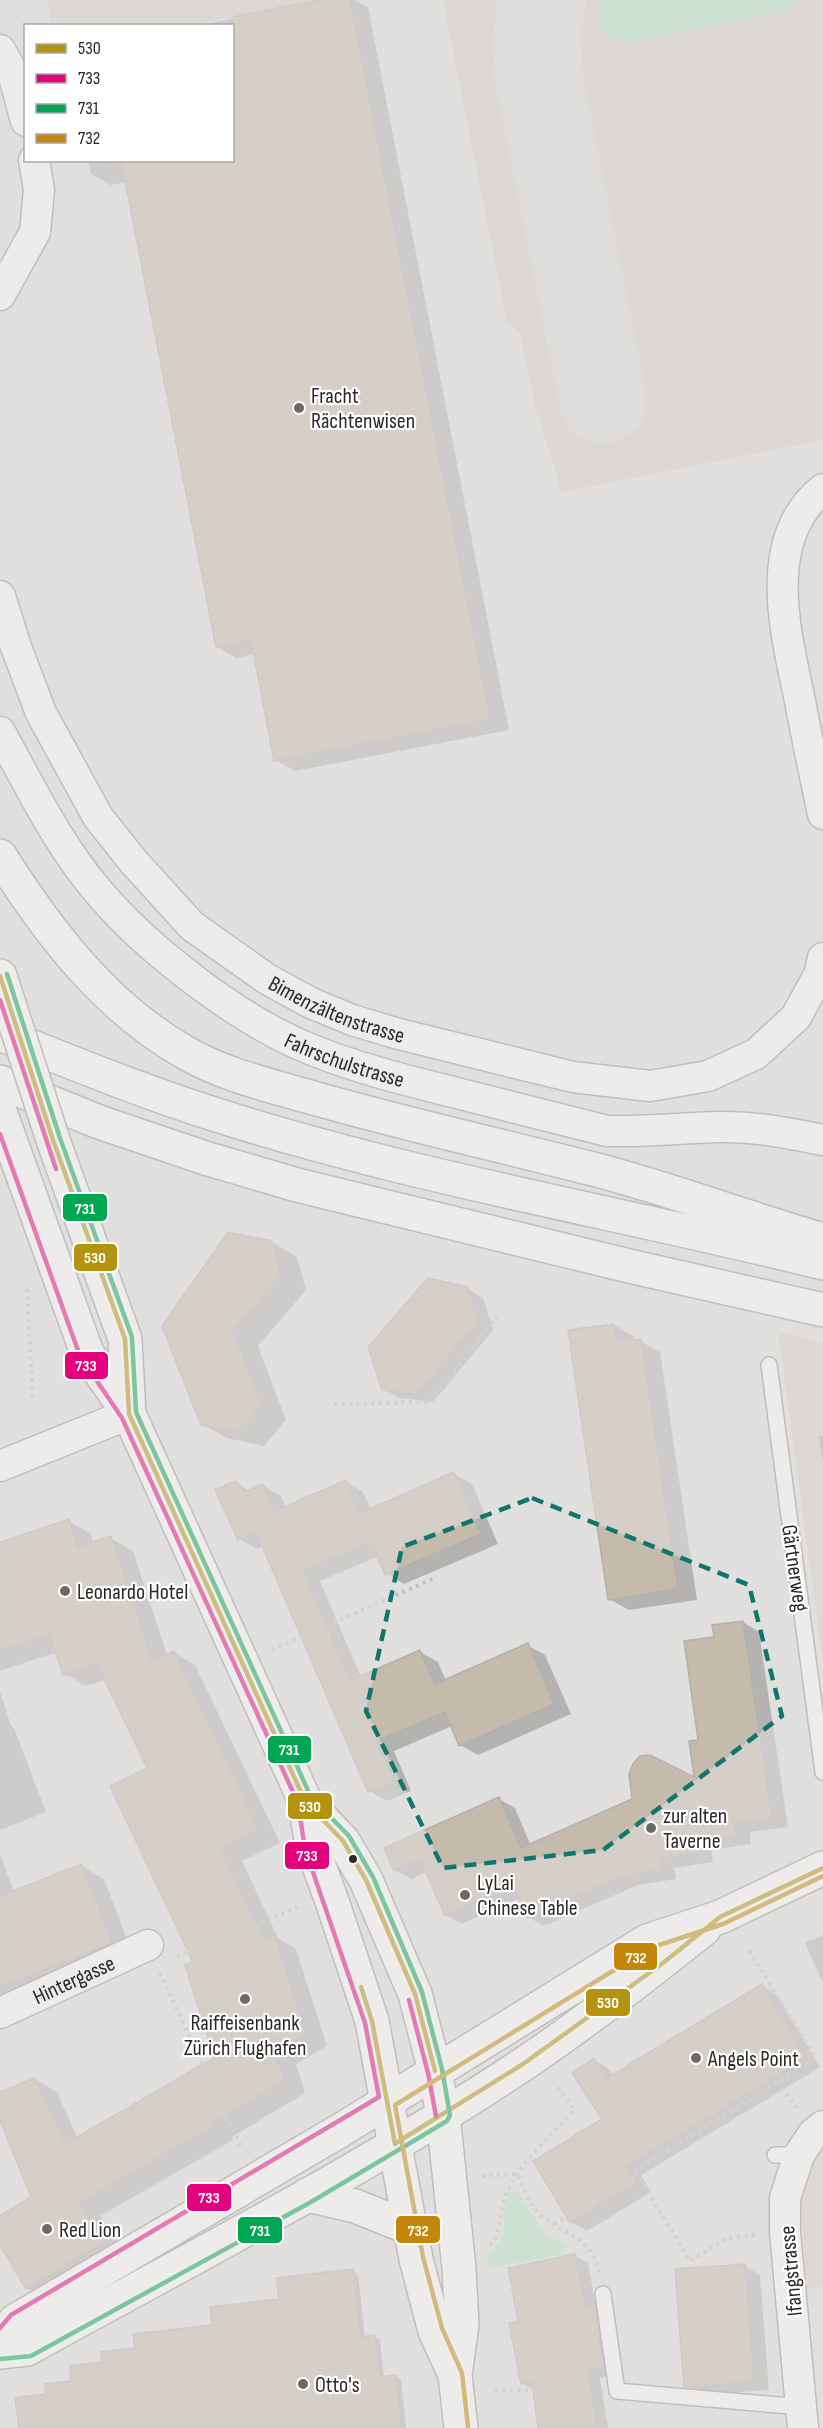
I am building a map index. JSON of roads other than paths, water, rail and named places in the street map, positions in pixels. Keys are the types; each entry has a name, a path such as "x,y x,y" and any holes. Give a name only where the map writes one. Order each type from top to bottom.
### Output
{"main road":[{"path":"0,856 22,892 54,935 103,991 162,1038 197,1059 257,1081 348,1108 666,1188 730,1212 823,1240"},
{"path":"3,1005 125,1339 129,1414"},
{"path":"3,1005 154,1093 220,1116 313,1143 617,1217 823,1263"},
{"path":"0,1082 99,1122 205,1158 297,1185 629,1266 823,1310"},
{"path":"2,1116 87,1353 129,1414 305,1801 312,1847 372,2021 410,2228 435,2331 455,2375"},
{"path":"305,1801 343,1841 366,1880 415,1994 435,2072 443,2115 462,2325 455,2375 461,2428"},
{"path":"0,2340 15,2321 387,2101 647,1941 720,1917 823,1868"},
{"path":"0,2352 27,2349 307,2195 443,2115 534,2057 663,1963 720,1917"},
{"path":"307,2195 355,2206 410,2228"}],"street":[{"path":"0,50 14,74 24,113"},
{"path":"0,295 35,232 39,190 34,162"},
{"path":"823,489 812,498 796,520 783,566 786,636 823,814"},
{"name":"Bimenzältenstrasse","path":"0,596 41,713 98,817 133,861 192,926 267,979 311,1003 352,1020 399,1034 573,1077 650,1086 708,1076 756,1054 796,1017 819,975 823,958"},
{"name":"Fahrschulstrasse","path":"0,732 63,844 98,891 147,941 198,982 272,1031 309,1049 354,1065 607,1131 647,1132 719,1127 777,1130 823,1140"},
{"path":"0,1466 129,1414"},
{"name":"Hintergasse","path":"0,2013 152,1954"},
{"name":"Ifangstrasse","path":"802,2418 785,2232 787,2155 823,2126"}],"lane":[{"name":"Gärtnerweg","path":"769,1365 823,1772"},
{"path":"603,2294 618,2391 802,2418"}],"place":[{"name":"Fracht Rächtenwisen","path":"299,408"},
{"name":"Leonardo Hotel","path":"65,1591"},
{"name":"zur alten Taverne","path":"651,1828"},
{"name":"LyLai Chinese Table","path":"465,1895"},
{"name":"Raiffeisenbank Zürich Flughafen","path":"245,1999"},
{"name":"Angels Point","path":"696,2058"},
{"name":"Red Lion","path":"47,2229"},
{"name":"Otto's","path":"303,2384"}]}
